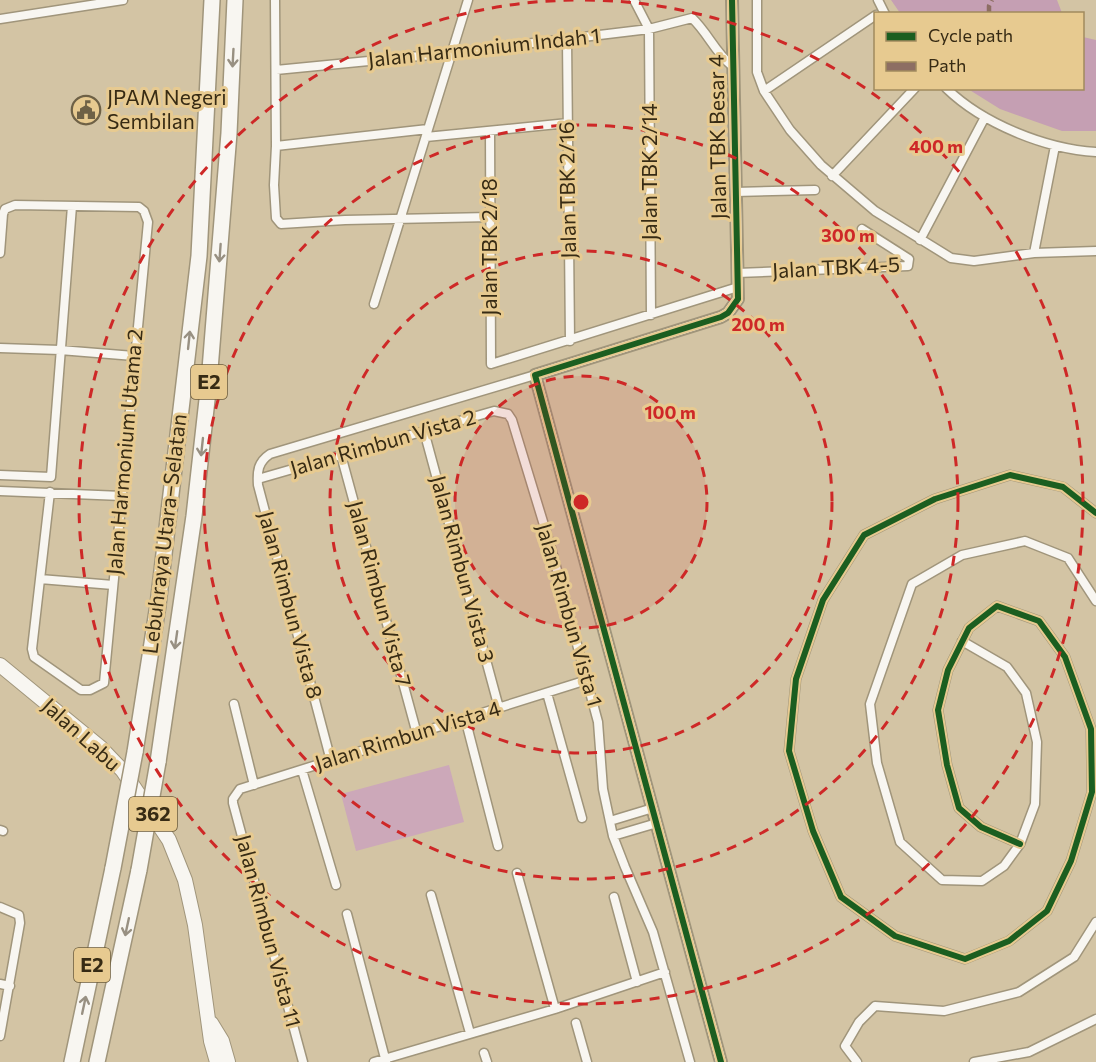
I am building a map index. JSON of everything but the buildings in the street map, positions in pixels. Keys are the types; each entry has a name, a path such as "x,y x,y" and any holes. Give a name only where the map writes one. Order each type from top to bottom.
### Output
{"highway":[{"name":"Lebuhraya Utara–Selatan","path":"72,1062 135,752 158,605 199,256 212,0"},
{"name":"Lebuhraya Utara–Selatan","path":"97,1062 140,870 194,516 209,382 229,134 235,0"}],"main road":[{"name":"Jalan Labu","path":"0,665 101,748 123,771 170,840 185,880 195,925 211,1041 217,1062"},
{"name":"Jalan Labu","path":"209,1019 222,1041 228,1062"}],"street":[{"path":"0,20 123,0"},
{"path":"275,0 274,185 277,220 281,224 345,220 490,217"},
{"path":"374,304 468,0"},
{"path":"634,0 649,29"},
{"name":"Jalan TBK Besar 4","path":"732,0 738,287"},
{"path":"757,0 757,72 764,91 790,130 832,176 875,211 951,258 975,261 1034,254 1096,252"},
{"path":"764,91 874,17"},
{"name":"Jalan Harmonium Indah 1","path":"276,70 451,53 649,29 692,18 719,55 732,66"},
{"name":"Jalan TBK 2/14","path":"649,29 651,315"},
{"name":"Jalan TBK 2/16","path":"567,39 570,341"},
{"path":"832,176 913,90"},
{"path":"948,90 985,117 1054,146 1096,152"},
{"path":"920,240 985,117"},
{"path":"276,146 427,133 490,131 567,123"},
{"name":"Jalan TBK 2/18","path":"490,131 491,364 570,341"},
{"path":"1034,254 1054,146"},
{"path":"735,192 815,190"},
{"path":"0,253 5,209 15,205 72,206 51,477 0,475"},
{"name":"Jalan Harmonium Utama 2","path":"40,579 33,657 81,690 90,690 104,683 148,222 140,207 72,206"},
{"name":"Jalan TBK 4-5","path":"737,273 908,266 909,259 862,229"},
{"path":"258,479 258,469 262,460 270,454 721,317 728,313 738,299 738,287 570,341"},
{"path":"0,348 134,356"},
{"path":"535,375 721,1062"},
{"name":"Jalan Rimbun Vista 2","path":"258,479 494,411 508,414"},
{"name":"Jalan Rimbun Vista 1","path":"508,414 512,420 551,548 598,722 603,789 614,836 624,867 653,932 690,1062"},
{"name":"Jalan Rimbun Vista 3","path":"424,431 499,708"},
{"name":"Jalan Rimbun Vista 7","path":"341,455 417,734"},
{"path":"1020,844 981,827 959,808 947,765 938,711 948,670 969,628 997,606 1039,621 1065,657 1091,729 1092,792 1071,861 1047,910 1009,941 965,959 895,936 841,897 813,831 789,750 796,679 823,600 864,536 935,499 1010,475 1063,487 1096,513"},
{"name":"Jalan Rimbun Vista 8","path":"258,479 331,761"},
{"path":"0,491 122,496"},
{"path":"50,492 40,579 113,585"},
{"path":"962,641 1007,667 1026,693 1037,742 1035,804 1020,844 1004,866 982,880 942,880 900,842 877,763 870,704 912,584 962,555 1025,541 1068,558 1096,601"},
{"name":"Jalan Rimbun Vista 4","path":"233,799 240,789 587,680"},
{"path":"547,693 582,818"},
{"path":"234,704 254,785"},
{"path":"465,718 498,846"},
{"path":"302,770 336,885"},
{"name":"Jalan Rimbun Vista 11","path":"233,799 303,1062"},
{"path":"610,821 653,808"},
{"path":"614,836 657,823"},
{"path":"517,873 555,1010"},
{"path":"431,895 470,1033"},
{"path":"614,897 637,982"},
{"path":"0,908 20,915 0,1036"},
{"path":"347,915 385,1060"},
{"path":"858,1062 845,1046 859,1022 875,1006 944,1011 1019,992 1074,957 1096,922"},
{"path":"374,1062 555,1010 665,972"},
{"path":"0,984 10,986"},
{"path":"974,1062 1029,1052 1096,1019"},
{"path":"576,1023 586,1062"},
{"path":"484,1053 487,1062"}],"shaded area":[{"path":"891,0 1057,0 1062,12 899,12"},
{"path":"1084,37 1096,40 1096,131 1062,131 1000,109 970,90 1084,90"},
{"path":"449,765 464,822 356,851 341,794"}],"marked path":[{"path":"989,12 992,0"}],"cycle path":[{"path":"721,1062 535,375 721,317 728,313 738,299 732,0"},
{"path":"1020,844 981,827 959,808 947,765 938,710 948,670 969,628 997,606 1039,621 1065,657 1091,729 1092,792 1071,861 1047,911 1009,941 965,959 895,936 841,897 813,831 789,751 796,679 823,600 864,535 935,499 1010,475 1063,487 1096,513"}],"place":[{"name":"JPAM Negeri Sembilan","path":"86,110"}]}
